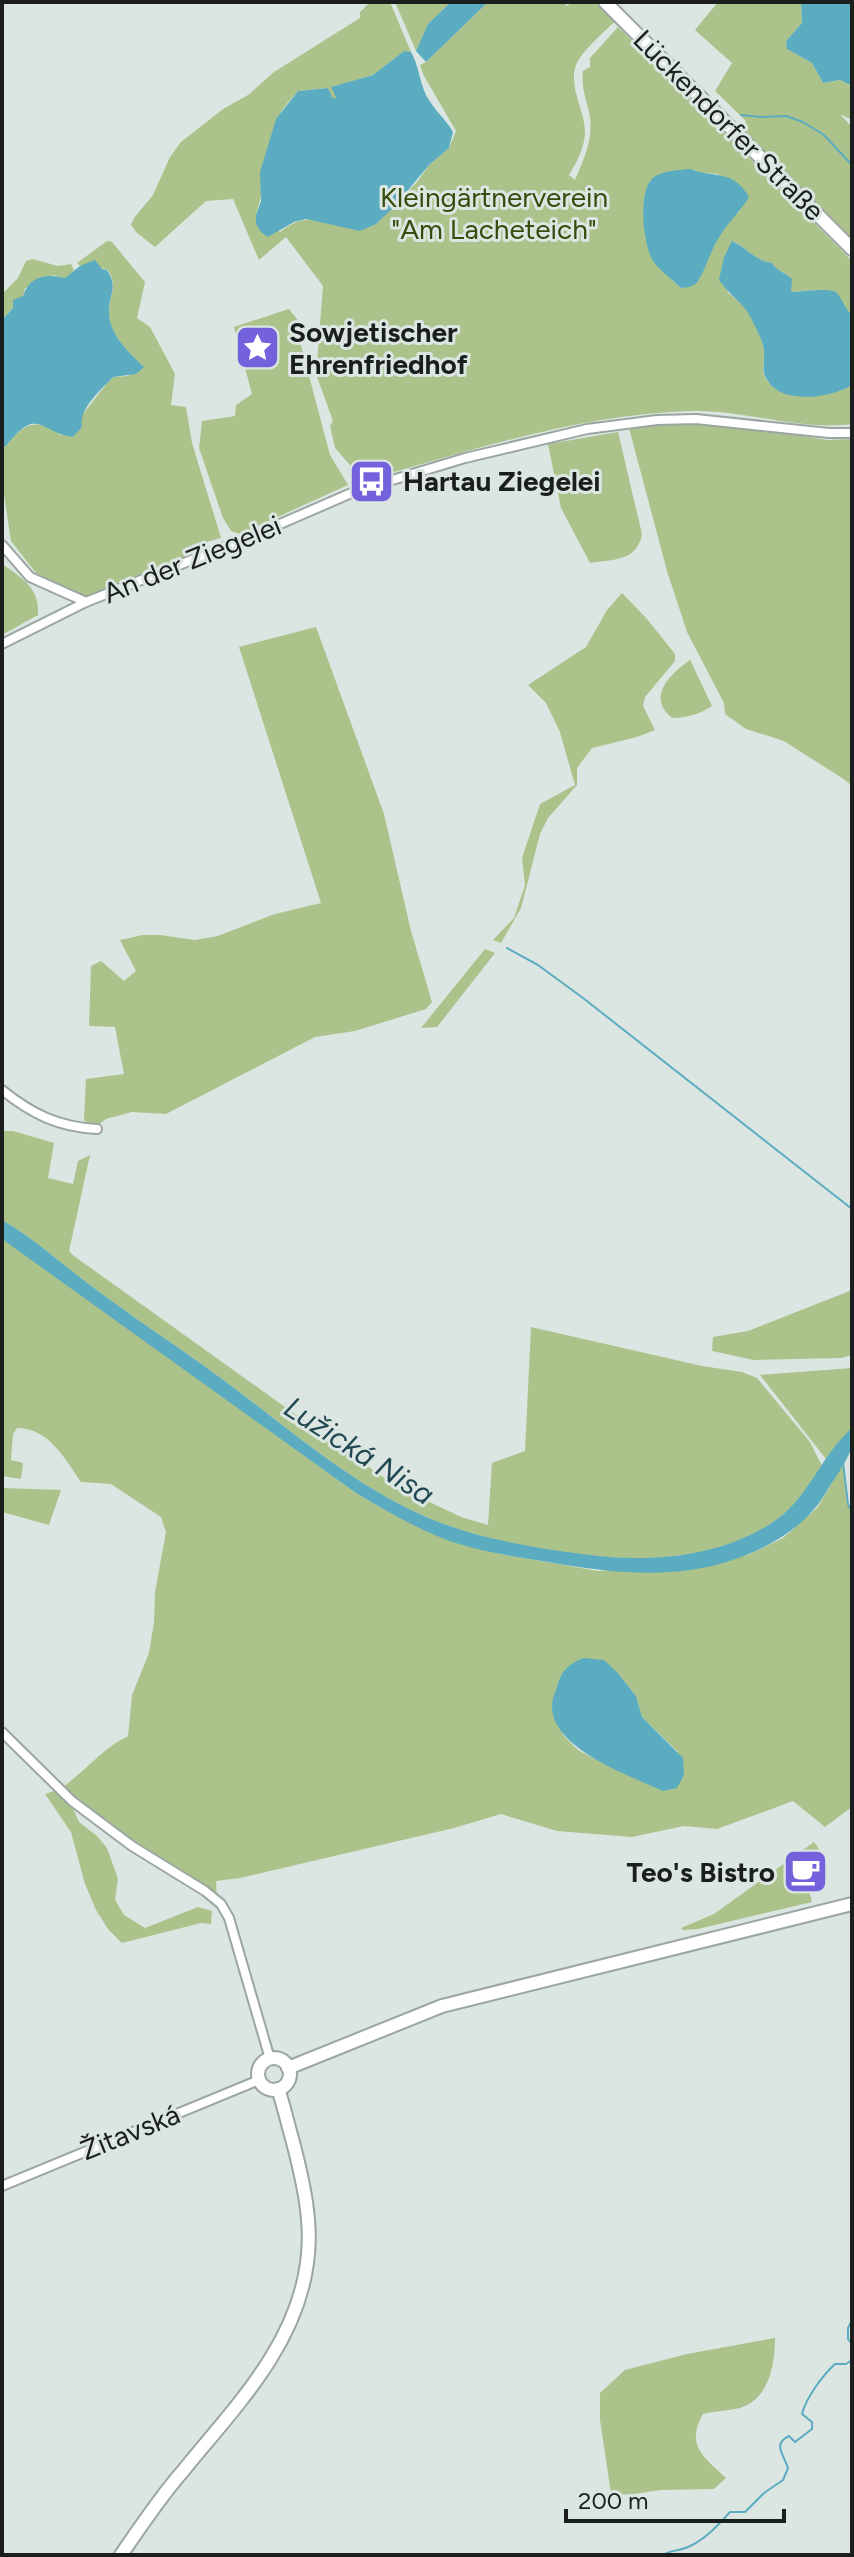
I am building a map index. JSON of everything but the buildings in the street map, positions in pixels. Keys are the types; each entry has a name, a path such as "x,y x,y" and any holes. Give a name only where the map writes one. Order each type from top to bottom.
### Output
{"main road":[{"name":"Lückendorfer Straße","path":"605,2 852,249"},
{"path":"288,2068 442,2006 852,1904"},
{"path":"270,2059 281,2060 288,2068 288,2081 278,2089 267,2088 259,2080 260,2067 270,2059"},
{"path":"121,2555 180,2473 259,2377 288,2327 297,2303 307,2265 308,2217 296,2155 278,2089"}],"street":[{"name":"An der Ziegelei","path":"2,644 86,602 356,491 495,450 587,429 634,422 696,419 852,433"},
{"path":"2,545 30,577 86,602"},
{"path":"2,1090 39,1116 97,1129"},
{"path":"2,1732 72,1801 132,1846 180,1874 221,1904 229,1918 270,2059"},
{"name":"Žitavská","path":"2,2186 259,2080"}],"green space":[{"name":"Kleingärtnerverein \"Am Lacheteich\"","path":"370,2 390,2 411,52 404,51 373,75 332,87 338,98 337,112 343,115 346,128 343,132 334,117 336,112 328,88 298,91 280,114 272,133 256,215 280,232 307,220 346,226 376,224 417,182 429,165 449,148 456,131 420,65 488,2 563,2 567,6 572,2 602,2 618,18 576,65 574,83 585,134 569,175 575,180 590,134 583,71 590,67 590,58 618,27 852,261 852,315 824,292 791,292 788,275 733,241 724,257 728,293 747,312 761,338 766,379 783,392 807,396 833,393 852,385 852,424 812,425 693,411 651,414 568,426 364,481 335,448 330,426 333,421 316,374 323,286 286,237 259,260 233,199 206,201 155,247 131,225 153,195 170,157 181,142 223,109 248,95 274,72 360,18 360,12","holes":["691,169 718,174 740,211 720,233 699,280 681,288 654,258 644,219"]},
{"path":"395,2 451,2 428,24 416,51"},
{"path":"718,2 801,2 802,23 786,41 787,49 812,63 823,83 840,80 852,86 852,120 840,114 852,127 852,240 740,128 746,121 715,91 732,63 695,30"},
{"path":"107,241 112,242 145,282 137,318 150,327 175,374 171,405 186,407 192,443 221,538 199,544 197,553 80,597 36,577 11,541 2,481 2,446 31,425 45,426 61,435 113,377 128,376 143,367 121,343 110,322 113,282 108,270 77,263"},
{"path":"32,259 58,266 71,264 74,270 65,279 53,275 25,288 23,296 2,320 2,294 18,278 26,261"},
{"path":"289,309 300,323 299,338 330,455 348,485 240,534 231,531 223,518 199,448 202,421 235,416 236,405 252,394 234,327"},
{"path":"667,423 759,429 827,440 852,439 852,786 784,741 746,729 725,714 724,703 687,632 667,571 629,428"},
{"path":"618,432 642,534 635,550 623,558 590,563 561,508 548,444"},
{"path":"2,564 23,579 33,591 38,615 2,635"},
{"path":"622,593 675,654 675,661 645,697 643,706 655,730 592,748 577,768 577,785 548,818 540,834 521,908 501,943 493,940 514,918 525,885 522,858 540,804 575,785 560,732 546,703 528,685 586,647 607,610"},
{"path":"316,627 384,814 411,931 432,1002 426,1009 355,1031 315,1037 166,1114 132,1112 106,1119 98,1125 84,1121 86,1079 124,1074 115,1027 89,1026 91,966 101,961 124,981 136,971 120,940 143,935 195,940 218,936 275,914 321,903 239,647"},
{"path":"690,660 712,706 693,715 672,718 664,710 661,694 669,679"},
{"path":"485,949 495,953 437,1027 421,1028"},
{"path":"2,1131 13,1131 54,1143 48,1178 73,1184 78,1161 90,1155 69,1251 74,1256 394,1485 461,1517 488,1525 492,1463 525,1451 531,1327 702,1366 742,1372 757,1378 810,1442 822,1466 802,1497 770,1524 732,1543 670,1557 620,1558 557,1552 493,1539 434,1520 382,1494 333,1463 2,1220"},
{"path":"2,1239 356,1493 400,1518 457,1543 598,1571 748,1555 783,1538 817,1508 843,1464 847,1503 852,1514 852,1807 825,1827 793,1801 717,1829 684,1826 632,1837 557,1831 501,1814 454,1828 216,1881 217,1898 117,1832 62,1788 110,1747 128,1736 132,1695 149,1653 154,1622 155,1592 166,1532 161,1517 111,1484 81,1482 55,1446 28,1429 17,1428 13,1434 11,1460 23,1463 21,1479 2,1476","holes":["617,1672 636,1696 642,1717 678,1752 606,1765 578,1750 563,1735 552,1707"]},
{"path":"852,1290 852,1355 841,1358 754,1360 712,1351 713,1337 748,1331"},
{"path":"852,1368 852,1428 826,1459 760,1375"},
{"path":"2,1488 61,1490 49,1525 2,1512"},
{"path":"57,1790 70,1802 79,1822 107,1848 118,1879 115,1900 124,1915 145,1928 198,1907 212,1911 211,1924 201,1923 122,1943 96,1910 85,1884 71,1832 45,1794"},
{"path":"814,1842 823,1855 802,1865 812,1902 698,1929 681,1928 714,1914"},
{"path":"775,2338 771,2372 762,2392 746,2405 703,2414 698,2425 696,2435 700,2450 726,2478 714,2489 660,2490 628,2495 611,2493 600,2420 600,2393 625,2370 687,2354"}],"water":[{"path":"451,2 488,2 426,62 416,51 428,24"},
{"path":"801,2 852,2 852,86 840,80 823,83 812,63 787,49 786,41 802,23"},
{"path":"404,51 411,52 426,95 453,132 449,148 429,165 376,224 360,231 306,219 294,222 268,237 261,232 256,224 261,201 260,172 276,119 298,91 328,88 332,97 337,99 331,87 373,75"},
{"path":"691,169 730,178 749,197 718,239 698,281 693,286 681,288 656,265 649,253 643,218 645,193 654,177"},
{"path":"732,241 772,263 790,277 791,292 822,290 837,293 852,315 852,385 832,393 806,397 782,393 773,387 763,369 763,344 751,318 719,280 724,257"},
{"path":"95,260 102,269 107,270 112,282 109,313 113,329 121,343 144,367 136,374 113,377 83,413 82,427 73,437 32,424 2,446 2,320 13,308 13,300 23,296 34,280 45,276 65,278 80,266"},
{"path":"2,1220 357,1479 428,1518 471,1533 606,1557 655,1558 703,1551 748,1536 783,1514 795,1503 852,1428 852,1446 819,1503 798,1526 762,1548 710,1566 657,1573 603,1570 470,1547 419,1528 356,1493 2,1239"},
{"path":"584,1658 604,1660 617,1672 636,1696 642,1717 683,1758 684,1775 677,1788 663,1791 613,1769 578,1748 564,1735 555,1721 553,1698 563,1672"}],"waterway":[{"path":"741,115 786,116 803,122 824,135 852,165"},
{"path":"507,948 538,965 583,998 852,1209"},
{"path":"843,1462 848,1504 852,1512"},
{"path":"852,2320 848,2328 848,2339 852,2344"},
{"path":"662,2555 700,2540 730,2512 745,2512 783,2480 788,2468 781,2443 789,2436 795,2442 812,2429 812,2422 802,2414 811,2394 835,2364 846,2364 852,2360"}],"place":[{"name":"Sowjetischer Ehrenfriedhof","path":"258,348"},
{"name":"Hartau Ziegelei","path":"372,481"},
{"name":"Teo's Bistro","path":"806,1872"}],"water label":[{"name":"Lužická Nisa","path":"359,1451"}]}
